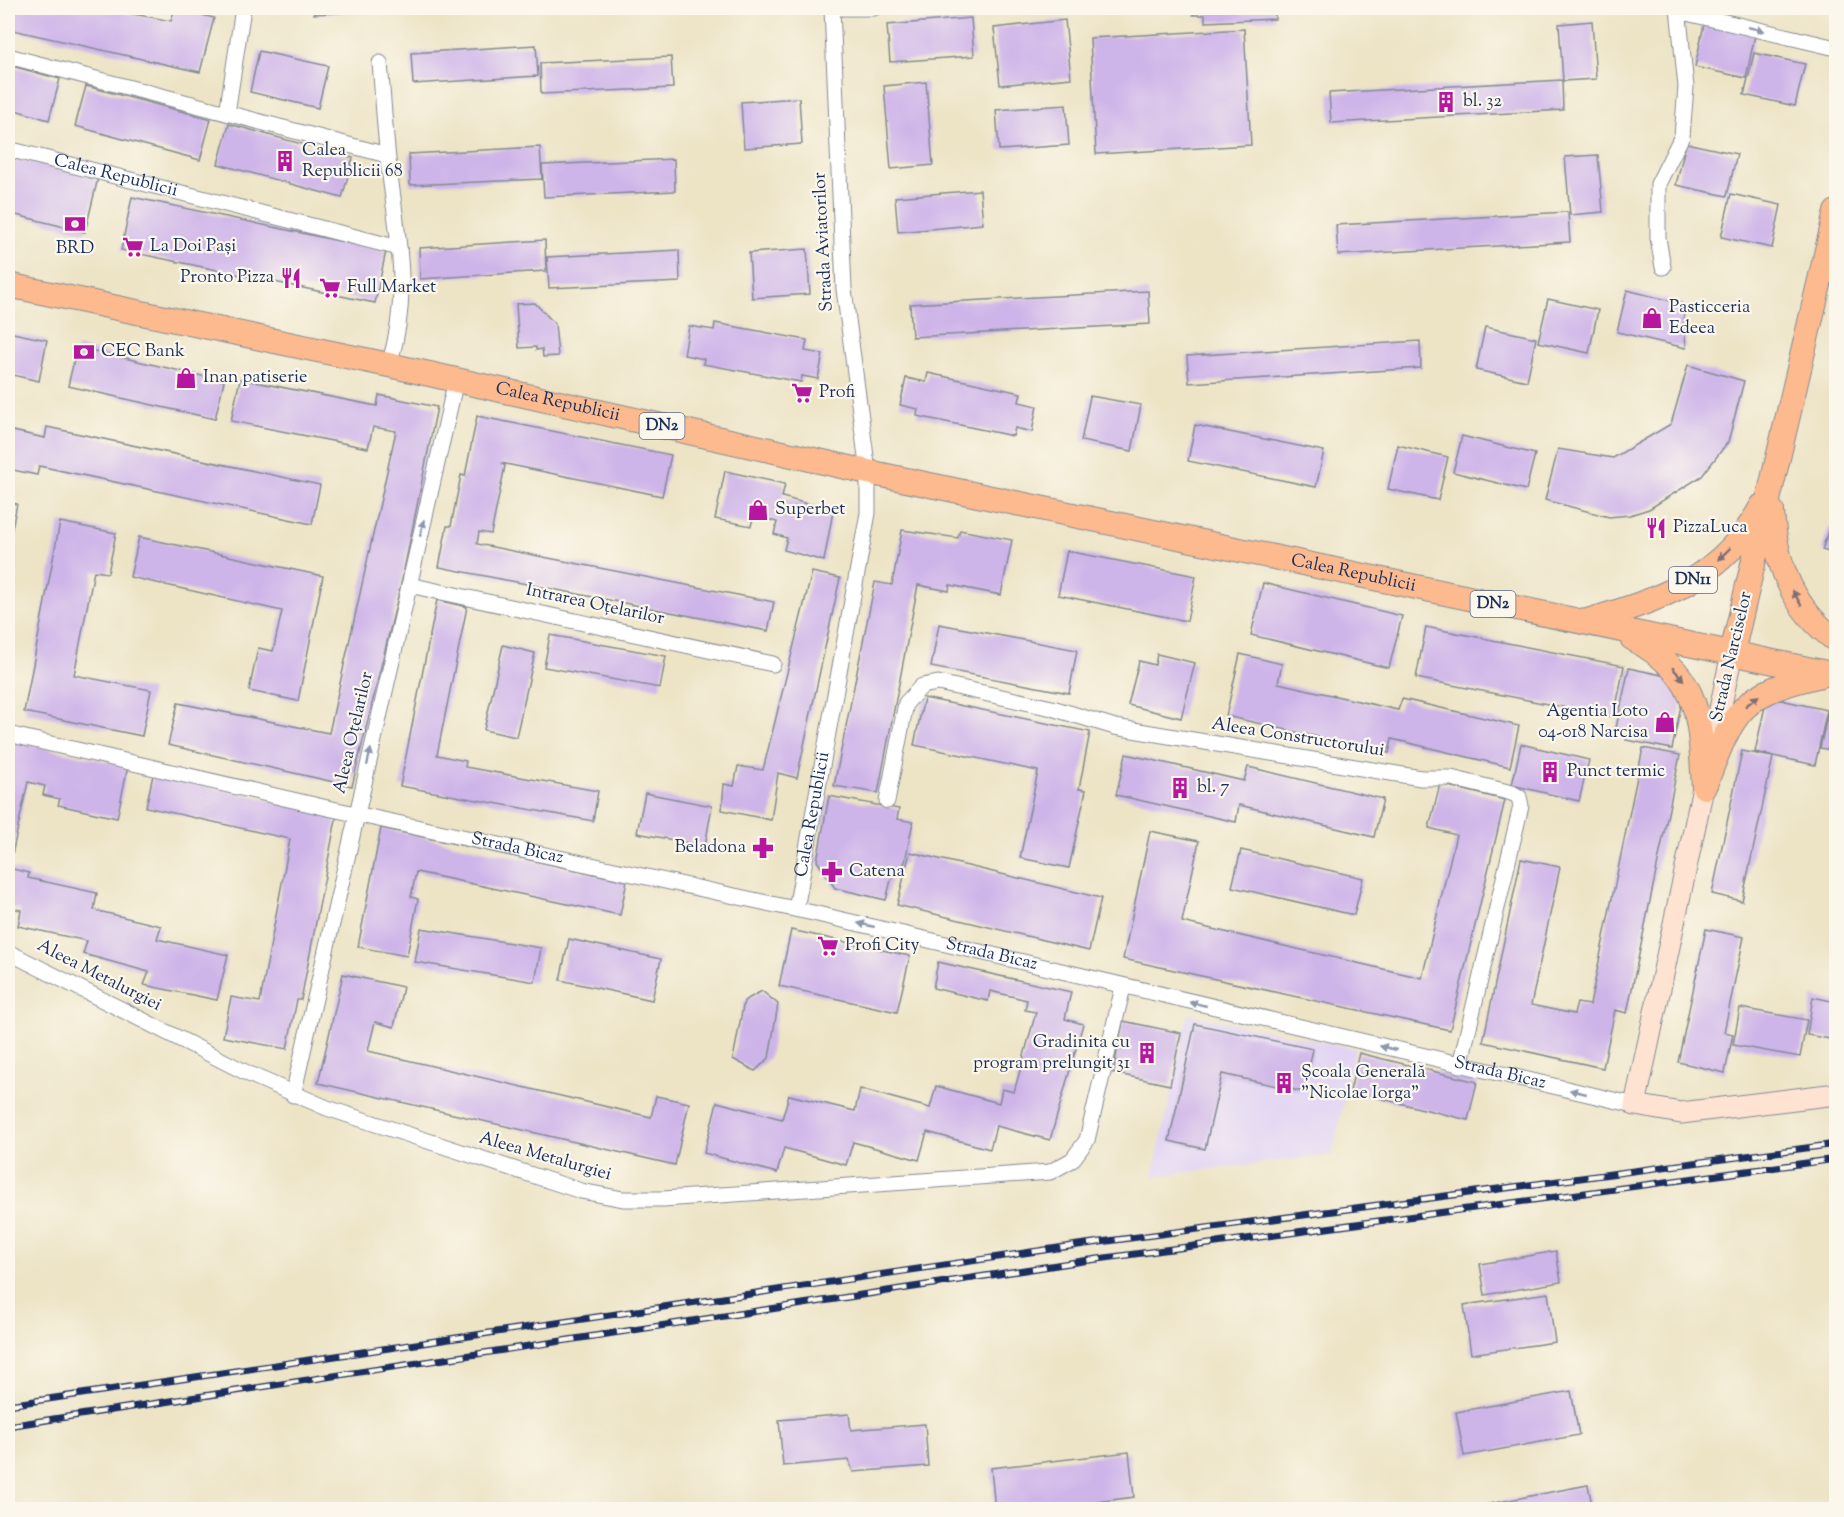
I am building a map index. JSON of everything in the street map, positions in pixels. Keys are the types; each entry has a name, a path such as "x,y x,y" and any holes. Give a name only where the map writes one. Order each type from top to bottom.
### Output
{"main road":[{"name":"Strada Narciselor","path":"1732,652 1771,491 1829,280 1836,212"},
{"name":"Calea Republicii","path":"8,285 389,365 868,472 1833,674"},
{"name":"DN11","path":"1582,622 1647,604 1682,588 1713,565 1737,541 1757,515 1771,491"},
{"name":"DN11","path":"1771,491 1773,529 1788,582 1813,621 1836,640"},
{"path":"1614,628 1651,649 1684,681 1695,703 1699,722 1704,787"},
{"path":"1704,787 1717,752 1738,714 1752,699 1792,682 1833,674"}],"street":[{"path":"227,113 243,8"},
{"name":"Strada Aviatorilor","path":"868,472 844,289 832,8 874,8"},
{"path":"1664,267 1658,238 1658,184 1682,136 1686,87 1678,9 1836,48"},
{"path":"8,56 387,155"},
{"path":"381,63 387,155 403,287 398,335 389,365"},
{"name":"Calea Republicii","path":"8,149 399,248"},
{"name":"Aleea Oțelarilor","path":"293,1095 456,380"},
{"name":"Calea Republicii","path":"796,909 868,513 868,472"},
{"name":"Intrarea Oțelarilor","path":"409,585 773,663"},
{"name":"Strada Narciselor","path":"1635,1105 1732,652"},
{"name":"Aleea Constructorului","path":"887,801 906,703 922,686 938,683 1052,708 1115,727 1421,778 1451,778 1512,793 1519,797 1521,806 1460,1065"},
{"name":"Strada Bicaz","path":"8,734 356,814 796,909 1635,1105 1681,1113 1836,1094"},
{"name":"Aleea Metalurgiei","path":"8,952 293,1095 525,1174 582,1191 623,1199 671,1199 1050,1172 1072,1160 1087,1140 1123,987"}],"shaded area":[{"path":"1188,1014 1355,1049 1332,1155 1153,1176"}],"building":[{"path":"8,8 101,8 171,21 175,8 214,18 200,72 8,29"},
{"path":"313,8 403,8 403,9 314,14"},
{"path":"1193,8 1274,8 1275,19 1205,22 1205,15 1193,15"},
{"path":"971,18 974,56 890,62 887,25"},
{"path":"1065,20 1071,78 1000,85 994,28"},
{"path":"1592,21 1596,79 1563,81 1559,24"},
{"path":"1704,24 1755,35 1746,78 1695,67"},
{"path":"1244,29 1251,145 1096,154 1090,38"},
{"path":"536,45 538,76 413,84 411,53"},
{"path":"259,51 328,66 318,108 250,92"},
{"path":"1754,53 1805,64 1795,106 1744,95"},
{"path":"671,57 673,88 541,94 540,63"},
{"path":"8,65 60,79 49,120 8,108"},
{"name":"bl. 32","path":"1562,80 1563,110 1331,123 1329,93"},
{"path":"926,82 933,165 891,169 884,86"},
{"path":"86,86 211,119 200,160 75,126"},
{"path":"799,98 802,144 744,148 741,102"},
{"path":"1066,105 1069,145 999,150 996,110"},
{"name":"Calea Republicii 68","path":"229,124 353,158 342,198 218,164"},
{"path":"1686,143 1737,154 1727,196 1676,185"},
{"path":"540,147 542,179 410,185 409,154"},
{"path":"1598,155 1603,212 1570,215 1565,157"},
{"path":"8,156 98,178 85,232 8,213"},
{"path":"674,159 675,191 544,197 542,165"},
{"path":"980,190 983,224 898,232 895,197"},
{"path":"1731,194 1781,205 1772,248 1721,237"},
{"path":"132,197 386,251 375,303 121,250"},
{"path":"1568,212 1570,242 1338,255 1336,225"},
{"path":"545,240 546,271 420,279 419,248"},
{"path":"807,249 810,294 752,298 749,253"},
{"path":"679,250 680,282 549,288 547,257"},
{"name":"Pasticceria Edeea","path":"1627,290 1683,304 1686,348 1617,332"},
{"path":"1148,291 1150,324 912,337 910,304"},
{"path":"1548,299 1598,310 1589,353 1538,342"},
{"path":"535,303 555,324 558,356 543,357 542,349 536,350 536,347 519,348 516,304"},
{"path":"715,323 807,340 805,351 823,354 818,379 802,376 801,382 703,364 704,359 684,355 689,326 714,330"},
{"path":"1485,327 1536,338 1527,381 1476,370"},
{"path":"8,332 47,340 39,381 8,374"},
{"path":"1420,341 1421,368 1189,383 1187,356"},
{"path":"77,347 224,381 215,419 68,386"},
{"path":"1688,365 1744,381 1728,442 1702,476 1649,509 1630,515 1609,517 1545,500 1558,449 1613,458 1671,424"},
{"path":"928,373 1021,393 1019,402 1037,406 1032,432 1015,428 1013,436 917,416 918,409 900,405 906,378 926,382"},
{"path":"240,379 377,406 379,395 437,407 402,580 352,786 168,745 178,703 329,733 396,431 373,427 368,448 231,421"},
{"path":"1090,396 1141,405 1132,451 1081,441"},
{"path":"477,416 671,455 662,496 501,463 505,466 491,534 479,532 477,544 774,602 768,631 439,567 447,526 451,526 461,475 465,476"},
{"path":"1195,425 1324,451 1316,487 1188,461"},
{"path":"47,427 320,485 312,524 39,466 37,475 8,469 8,430 45,438"},
{"path":"1462,436 1535,454 1526,490 1453,472"},
{"path":"1398,445 1448,457 1438,500 1388,489"},
{"path":"725,471 785,484 782,497 833,511 824,561 784,550 787,538 774,534 777,522 754,516 751,526 715,519"},
{"path":"8,503 17,504 9,543 8,543"},
{"path":"60,522 116,533 108,573 94,571 74,675 151,690 142,736 24,712"},
{"path":"1829,528 1836,530 1836,554 1822,550"},
{"path":"902,530 958,538 960,530 1012,540 1001,595 950,585 949,591 918,585 878,793 834,786 875,582 892,585"},
{"path":"139,537 323,576 298,701 249,691 258,648 273,651 282,611 130,577"},
{"path":"1067,551 1196,576 1187,621 1058,595"},
{"path":"812,572 840,578 797,778 778,773 771,820 722,810 724,784 734,786 738,766 763,770"},
{"path":"1263,583 1402,616 1389,668 1251,635"},
{"path":"437,600 467,607 437,755 466,761 465,767 598,791 593,821 400,786"},
{"path":"939,624 1077,650 1069,693 931,667"},
{"path":"1426,627 1624,666 1614,717 1416,678"},
{"path":"550,635 666,656 660,688 544,667"},
{"path":"503,645 535,653 516,737 484,730"},
{"path":"1157,654 1195,663 1181,718 1128,705 1139,661 1155,665"},
{"path":"1240,654 1282,664 1278,683 1398,710 1402,699 1519,726 1510,767 1392,739 1389,753 1226,716"},
{"path":"1629,668 1675,678 1682,701 1672,749 1626,740 1628,731 1616,728"},
{"path":"1767,697 1827,710 1815,765 1755,752"},
{"path":"924,698 1090,732 1079,789 1086,790 1069,868 1020,858 1038,771 914,745"},
{"path":"1828,712 1836,714 1836,751 1820,748"},
{"path":"8,740 128,766 117,818 58,805 60,799 43,795 45,786 28,782 9,868 29,873 28,878 97,893 94,910 161,926 157,939 228,955 217,1000 144,985 149,972 83,954 87,941 18,926 21,910 8,907"},
{"name":"Punct termic","path":"1521,744 1589,760 1579,801 1512,785"},
{"path":"1643,748 1680,755 1627,1013 1615,1010 1603,1068 1483,1042 1521,859 1560,867 1531,1005 1574,1014 1577,1003 1590,1005"},
{"path":"1742,751 1773,757 1742,901 1712,894"},
{"path":"1126,754 1244,781 1248,767 1383,799 1374,837 1239,805 1236,822 1116,795"},
{"path":"153,775 337,814 301,1000 297,1000 287,1049 223,1037 231,997 260,1002 290,839 146,807"},
{"path":"1440,784 1505,800 1450,1030 1123,959 1150,831 1199,841 1182,922 1422,978 1456,835 1429,828"},
{"path":"645,793 712,806 705,846 637,833"},
{"path":"829,796 899,809 897,819 913,822 905,862 891,880 886,900 835,888 817,861"},
{"path":"381,828 627,881 620,915 416,872 411,897 418,899 407,956 358,947"},
{"path":"1241,850 1363,878 1354,915 1232,887"},
{"path":"910,852 1101,898 1089,951 897,905"},
{"path":"421,928 541,948 535,982 415,962"},
{"path":"1706,929 1744,937 1724,1032 1733,1034 1725,1073 1678,1062"},
{"path":"791,930 910,956 897,1012 779,986"},
{"path":"569,939 661,959 652,1000 560,980"},
{"path":"938,962 1071,992 1065,1019 1083,1024 1050,1140 996,1126 990,1149 927,1132 919,1160 853,1142 846,1165 784,1148 777,1173 704,1153 717,1102 782,1119 789,1095 855,1111 860,1089 930,1108 936,1086 999,1103 1002,1089 1014,1092 1036,1012 1025,1010 1027,1000 990,991 988,1001 933,988"},
{"path":"343,974 403,987 394,1027 375,1022 368,1051 651,1117 656,1096 689,1103 675,1165 318,1083"},
{"path":"762,991 778,1004 769,1058 755,1071 733,1059 744,1001"},
{"path":"1813,997 1836,1002 1836,1040 1807,1035"},
{"path":"1740,1008 1807,1020 1800,1057 1733,1045"},
{"name":"Gradinita cu program prelungit 31","path":"1123,1021 1181,1033 1170,1085 1113,1073"},
{"name":"Școala Generală \"Nicolae Iorga\"","path":"1195,1024 1313,1049 1304,1092 1222,1074 1205,1149 1169,1141"},
{"path":"1359,1053 1477,1082 1468,1120 1350,1091"},
{"path":"1556,1251 1561,1282 1485,1295 1480,1264"},
{"path":"1548,1293 1555,1342 1471,1354 1464,1305"},
{"path":"1571,1391 1579,1435 1464,1456 1456,1412"},
{"path":"849,1414 851,1430 925,1424 928,1466 853,1472 849,1460 783,1466 779,1420"},
{"path":"1129,1452 1134,1497 1036,1510 995,1510 991,1468"},
{"path":"1588,1485 1593,1510 1473,1510 1473,1507"}],"railway":[{"path":"8,1405 1078,1245 1836,1144"},
{"path":"8,1426 1083,1261 1836,1159"}],"place":[{"name":"bl. 32","path":"1446,102"},
{"name":"Calea Republicii 68","path":"285,161"},
{"name":"BRD","path":"75,224"},
{"name":"La Doi Pași","path":"133,247"},
{"name":"Pronto Pizza","path":"291,278"},
{"name":"Full Market","path":"330,288"},
{"name":"Pasticceria Edeea","path":"1652,318"},
{"name":"CEC Bank","path":"84,352"},
{"name":"Inan patiserie","path":"186,378"},
{"name":"Profi","path":"802,393"},
{"name":"Superbet","path":"758,510"},
{"name":"PizzaLuca","path":"1656,528"},
{"name":"Agentia Loto 04-018 Narcisa","path":"1665,722"},
{"name":"Punct termic","path":"1550,772"},
{"name":"bl. 7","path":"1180,788"},
{"name":"Beladona","path":"763,848"},
{"name":"Catena","path":"832,872"},
{"name":"Profi City","path":"828,946"},
{"name":"Gradinita cu program prelungit 31","path":"1147,1053"},
{"name":"Școala Generală \"Nicolae Iorga\"","path":"1284,1083"}]}
